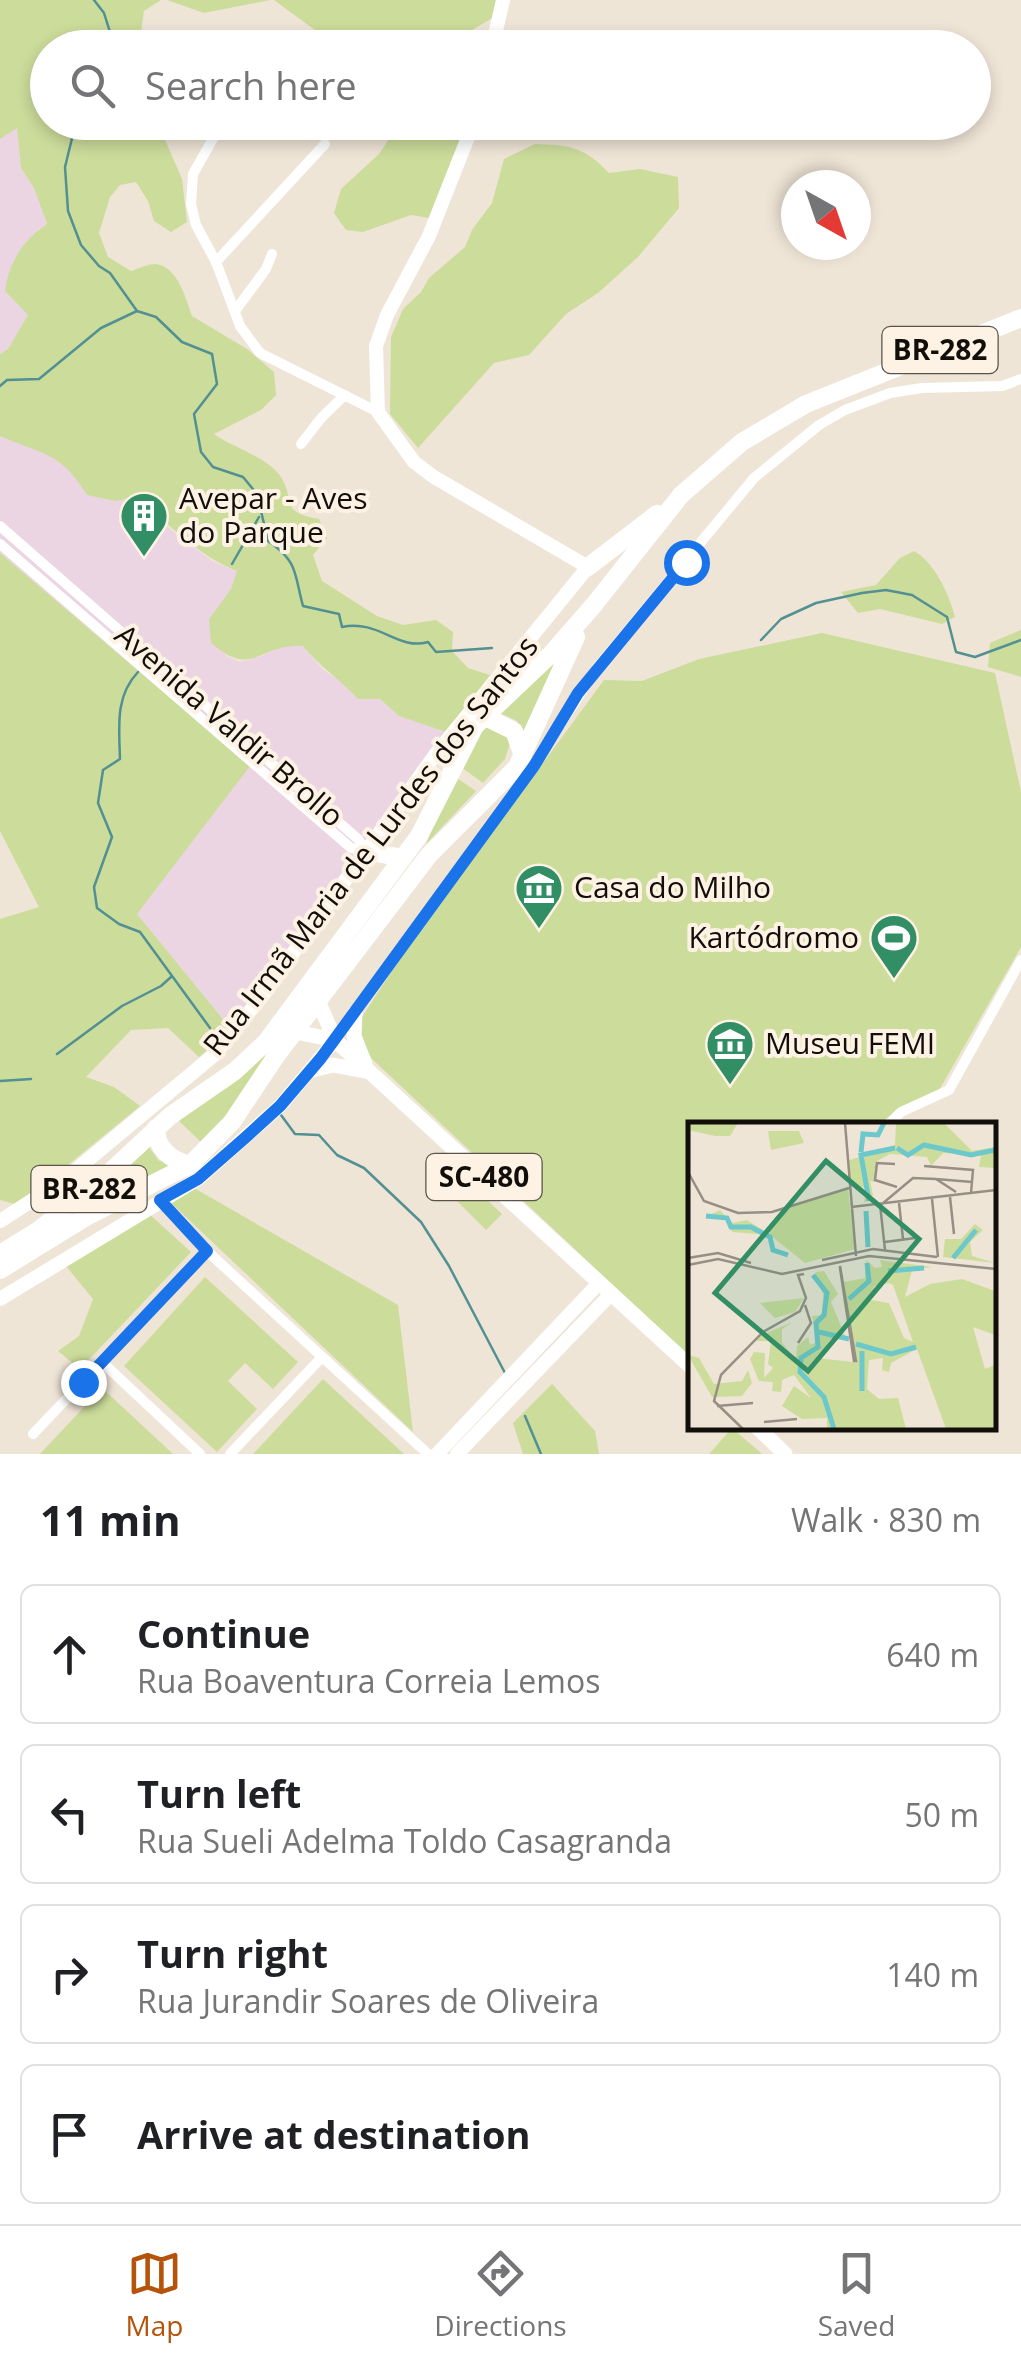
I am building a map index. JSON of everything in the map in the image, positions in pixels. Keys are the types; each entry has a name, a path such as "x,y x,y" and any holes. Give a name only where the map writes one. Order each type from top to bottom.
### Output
{"highway":[{"name":"BR-282","path":"0,1254 73,1203 156,1128 235,1071 266,1042 419,836 466,742 484,716 551,654 681,495 742,442 806,404 1021,318"},
{"path":"588,567 681,495"},
{"name":"BR-282","path":"0,1270 86,1217 190,1164 232,1122 429,855 505,781 524,755 562,665 593,606"},
{"path":"484,716 509,726 524,755"},
{"path":"366,851 403,858"},
{"path":"366,851 388,881"},
{"path":"156,1128 156,1137 164,1150 176,1160 190,1164"}],"main road":[{"name":"SC-480","path":"319,1003 335,1040 688,1363"},
{"path":"355,1014 354,1036 368,1072"},
{"path":"296,1032 335,1040"},
{"path":"312,1070 333,1065 368,1072"},
{"path":"759,1429 785,1454"}],"street":[{"path":"496,30 504,0"},
{"path":"212,140 193,174 191,204 196,225 216,262 240,326 260,353 378,412 414,462 434,477 588,567"},
{"path":"378,412 376,346 387,315 415,268 470,140"},
{"path":"216,262 325,144"},
{"path":"235,311 272,254"},
{"path":"0,1299 198,1179 280,1106 355,1014 534,766 578,693 754,478 819,425 844,410 922,388 1002,386 1021,379"},
{"path":"301,444 345,395"},
{"name":"Avenida Valdir Brollo","path":"0,526 358,838 366,851"},
{"name":"Avenida Valdir Brollo","path":"0,544 351,848 366,851"},
{"name":"Rua Irmã Maria de Lurdes dos Santos","path":"0,1220 65,1180 214,1055 263,995 434,755 588,567"},
{"path":"891,1122 901,1112 949,1090 1021,960"},
{"path":"160,1200 207,1251 428,1454"},
{"path":"34,1434 207,1251"},
{"path":"437,1454 604,1288"},
{"path":"457,1454 604,1288"},
{"path":"230,1454 322,1358"},
{"path":"102,1362 200,1454"}],"shaded area":[{"path":"17,127 21,168 34,188 47,225 5,291 28,315 8,349 0,354 0,139"},
{"path":"0,436 52,456 72,470 87,495 115,501 135,496 178,536 214,562 237,571 231,589 209,619 226,656 240,662 282,645 303,646 323,670 345,684 356,697 380,699 399,716 446,732 231,1029 137,914 250,765 0,553"}],"green space":[{"path":"0,0 161,0 144,11 141,30 30,30 30,140 165,140 182,179 187,222 171,232 154,221 136,182 120,185 110,197 99,233 108,257 131,271 155,264 163,266 180,284 192,316 247,349 274,372 276,395 261,410 214,434 268,464 281,477 293,509 319,519 327,538 313,555 322,581 377,616 403,625 436,620 453,632 452,651 468,668 490,675 446,732 399,716 380,699 358,699 303,646 276,649 247,659 225,654 211,643 209,619 231,589 237,571 196,547 135,497 115,501 87,495 59,462 0,436 0,354 8,349 28,315 5,291 7,280 18,253 47,224 34,188 21,168 17,128 0,139"},
{"path":"167,0 270,0 204,13"},
{"path":"274,0 502,0 499,14 472,30 315,30"},
{"path":"388,140 471,140 436,219 411,215 363,232 346,230 334,213 341,189 379,154"},
{"path":"535,144 576,149 609,173 640,169 678,177 679,208 638,257 598,293 566,314 529,355 494,363 418,448 390,414 391,337 403,309 429,278 465,247 492,203 504,159"},
{"path":"914,551 940,580 955,617 942,624 880,609 858,613 841,592 876,585 900,558"},
{"path":"0,553 250,766 137,914 231,1029 199,1057 168,1028 131,1030 86,1077 114,1087 140,1106 19,1205 0,1200 0,919 39,907 0,831"},
{"path":"1021,630 1021,677 988,667 990,643"},
{"path":"822,633 995,673 1021,792 1021,947 938,1092 895,1111 882,1122 688,1122 688,1355 372,1059 361,1039 362,1017 403,954 604,680 642,681 699,659"},
{"path":"564,645 522,735 517,721 496,711"},
{"path":"491,726 511,740 505,759 483,783 458,765 482,729"},
{"path":"452,775 476,791 426,844"},
{"path":"271,1047 204,1145 177,1119 231,1085"},
{"path":"149,1147 158,1160 173,1167 73,1212"},
{"path":"469,1183 502,1214 486,1230 454,1198"},
{"path":"194,1188 398,1305 413,1432 168,1200"},
{"path":"148,1213 191,1252 80,1369 58,1351 79,1336 93,1299 66,1266"},
{"path":"205,1277 298,1362 273,1389 245,1363 228,1381 257,1409 217,1452 124,1366"},
{"path":"323,1379 404,1454 253,1454"},
{"path":"552,1384 595,1431 599,1454 523,1454 513,1423"},
{"path":"102,1388 173,1454 40,1454"},
{"path":"733,1429 762,1454 709,1454"}],"waterway":[{"path":"94,0 109,30"},
{"path":"72,140 65,167 68,211 81,245 110,273 137,311 156,317 182,342 212,354 217,384 194,414 201,452 213,467 243,477 257,494 268,541 290,562 303,606 339,614 342,627 367,627 407,642 428,642 436,652 492,648"},
{"path":"0,386 7,380 39,379 101,328 137,311"},
{"path":"232,564 259,517"},
{"path":"761,640 781,619 816,603 886,590 912,595 947,617 956,652 975,657 1021,640"},
{"path":"138,672 122,702 120,759 103,770 98,803 112,837 94,887 97,908 119,924 140,932 210,1028"},
{"path":"57,1054 122,1006 171,977"},
{"path":"0,1081 31,1079"},
{"path":"281,1115 295,1134 319,1135 337,1155 364,1168 421,1222 449,1266 505,1373"},
{"path":"525,1416 541,1454"}],"place":[{"name":"Avepar - Aves do Parque","path":"144,558"},
{"name":"Casa do Milho","path":"539,930"},
{"name":"Kartódromo","path":"894,980"},
{"name":"Museu FEMI","path":"730,1086"}],"route":[{"path":"83,1382 207,1251 160,1200 198,1179 246,1137 280,1106 321,1058 534,766 578,693 686,562"}]}
